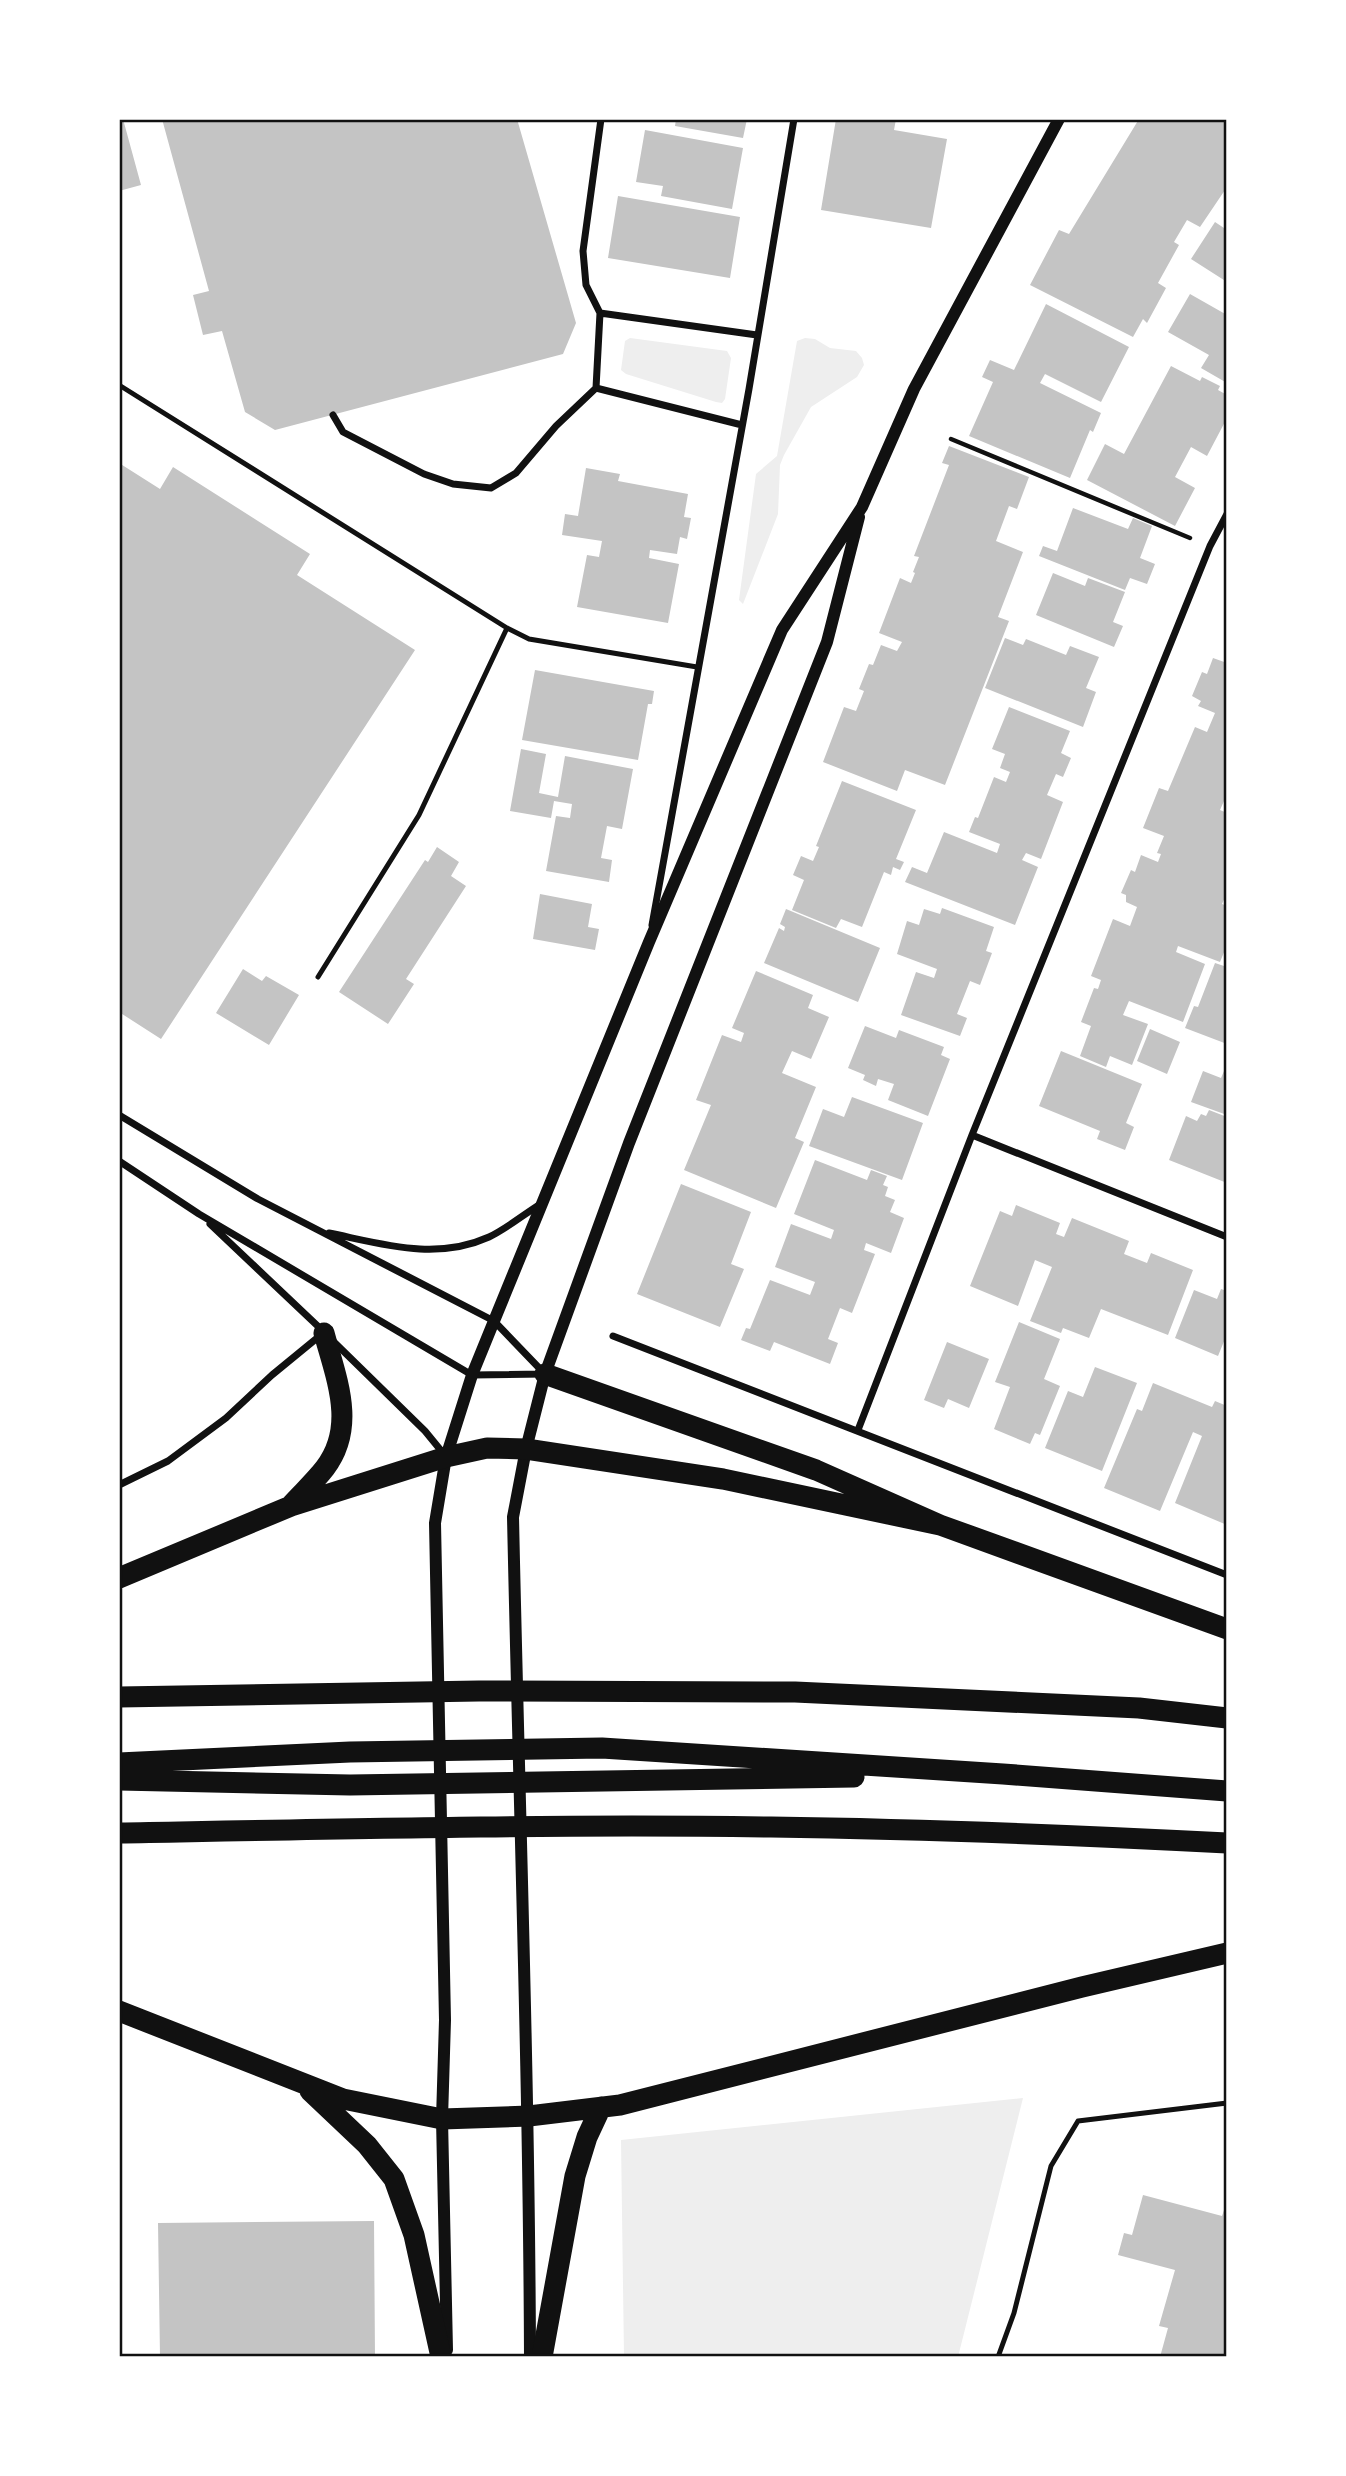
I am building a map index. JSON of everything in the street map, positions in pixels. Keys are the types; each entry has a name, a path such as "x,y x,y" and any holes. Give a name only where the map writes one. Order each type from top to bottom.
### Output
{"highway":[{"path":"291,1506 326,1466 338,1445 344,1417 324,1333"},
{"path":"545,1374 816,1470 940,1525 1227,1629"},
{"path":"119,1578 291,1506 446,1457 487,1448 526,1449 723,1479 940,1525"},
{"path":"119,1697 479,1691 795,1692 1139,1708 1227,1718"},
{"path":"119,1763 350,1752 602,1748 1227,1791"},
{"path":"119,1780 350,1785 1003,1774"},
{"path":"119,1833 475,1827 771,1827 1070,1835 1227,1843"},
{"path":"119,2011 343,2099 442,2119 529,2116 620,2105 1082,1987 1227,1954"},
{"path":"301,2082 367,2145 394,2179 414,2235 441,2357"},
{"path":"542,2357 575,2176 587,2137 601,2107"}],"street":[{"path":"333,415 343,432 424,474 453,484 491,488 516,473 556,426 596,388 600,313 586,285 583,251 601,119"},
{"path":"649,942 794,119"},
{"path":"447,2357 442,2119 445,2020 435,1523 446,1457 472,1375 542,1202 782,630 862,507 915,389 1059,119"},
{"path":"600,313 757,335"},
{"path":"596,388 742,425"},
{"path":"530,2357 529,2116 524,2020 513,1517 526,1449 545,1374 629,1143 827,642 862,507"},
{"path":"858,1430 972,1135 1210,546 1227,514"},
{"path":"119,1115 258,1199 494,1321 545,1374"},
{"path":"972,1135 1227,1237"},
{"path":"119,1161 199,1213 472,1375 545,1374"},
{"path":"319,1230 412,1250 444,1250 488,1237 542,1202"},
{"path":"199,1213 425,1432 446,1457"},
{"path":"119,1485 168,1461 216,1425 324,1333"},
{"path":"613,1336 1227,1575"}],"lane":[{"path":"119,385 507,628 529,639 697,667"},
{"path":"318,977 419,815 507,628"},
{"path":"998,2357 1014,2313 1051,2166 1078,2121 1227,2103"}],"path":[{"path":"951,439 1210,546"}],"shaded area":[{"path":"630,338 727,351 731,358 725,399 722,403 716,402 626,374 621,370 625,341"},
{"path":"815,339 830,348 856,351 864,365 857,377 811,407 784,455 780,465 778,514 743,604 739,600 756,474 777,456 797,341"},
{"path":"1023,2098 958,2357 624,2357 621,2140"}],"building":[{"path":"119,119 123,119 141,185 119,191"},
{"path":"162,119 517,119 576,323 563,354 275,430 245,412 222,331 203,335 193,295 209,291"},
{"path":"676,119 747,119 743,138 675,126"},
{"path":"836,119 896,119 894,130 947,139 931,228 821,210"},
{"path":"1139,119 1227,119 1227,187 1200,227 1187,220 1174,242 1179,245 1158,283 1166,288 1147,323 1143,319 1133,337 1030,285 1059,230 1069,234"},
{"path":"645,130 743,148 732,209 661,196 663,186 636,182"},
{"path":"618,196 740,217 730,278 608,258"},
{"path":"1215,222 1227,230 1227,282 1191,259"},
{"path":"1190,294 1227,315 1227,383 1201,368 1209,355 1168,332"},
{"path":"1046,304 1129,347 1101,402 1045,374 1040,383 1101,413 1093,432 1090,430 1070,478 969,436 993,382 982,377 990,360 1014,370"},
{"path":"1171,366 1200,381 1202,377 1220,386 1218,390 1227,395 1227,418 1207,456 1191,447 1175,477 1195,488 1175,526 1087,480 1105,444 1124,454"},
{"path":"949,446 1029,477 1017,509 1009,506 996,541 1023,552 998,617 1009,621 945,785 905,770 897,791 823,762 844,707 856,711 864,691 859,689 869,664 873,665 881,645 897,651 902,642 879,633 900,578 911,583 915,573 913,572 919,557 914,556 949,465 942,463"},
{"path":"119,463 160,489 173,467 310,554 297,575 415,650 161,1039 119,1012"},
{"path":"586,468 620,474 618,481 688,494 684,517 691,518 687,539 680,537 677,554 650,550 649,558 679,564 668,623 577,607 587,555 599,557 602,541 562,535 565,514 578,516"},
{"path":"1073,508 1128,529 1133,518 1152,526 1140,558 1155,564 1147,584 1130,578 1125,590 1039,556 1043,546 1057,551"},
{"path":"1053,573 1085,586 1088,578 1125,592 1113,622 1123,626 1114,647 1036,615"},
{"path":"1005,638 1023,645 1026,639 1066,655 1070,646 1099,657 1086,688 1096,692 1083,727 985,688"},
{"path":"1213,658 1227,663 1227,802 1224,801 1220,810 1227,813 1227,893 1222,904 1227,906 1227,945 1220,962 1178,946 1176,952 1205,964 1183,1022 1129,1001 1123,1015 1148,1024 1132,1065 1110,1056 1106,1067 1080,1056 1091,1026 1081,1022 1094,988 1098,989 1101,980 1091,976 1113,919 1130,926 1137,907 1126,902 1126,895 1121,893 1131,870 1135,872 1141,855 1158,862 1161,854 1157,853 1164,836 1143,828 1159,788 1168,791 1195,727 1207,732 1215,713 1198,706 1201,701 1192,696 1202,672 1207,674"},
{"path":"535,670 654,691 652,704 648,704 638,760 522,740"},
{"path":"1009,707 1070,731 1061,753 1071,758 1063,777 1056,774 1047,795 1063,802 1041,859 1026,853 1022,860 1038,867 1015,925 905,882 912,867 927,873 944,832 997,853 1000,844 969,832 975,817 978,818 994,777 1006,782 1010,772 1000,768 1005,754 992,749"},
{"path":"521,749 546,754 539,793 558,797 565,756 633,769 622,829 607,826 601,858 612,860 609,882 546,871 556,816 570,818 572,804 554,801 551,818 510,811"},
{"path":"842,781 916,810 896,859 904,862 900,870 893,867 891,875 884,872 862,927 841,919 836,928 792,910 804,880 793,875 801,856 813,861 819,847 816,846"},
{"path":"437,847 459,862 451,876 466,886 406,979 414,984 388,1024 339,992 425,860 428,862"},
{"path":"540,894 592,904 588,927 599,929 595,950 533,939"},
{"path":"942,908 994,927 986,951 992,953 980,985 970,981 957,1014 967,1018 960,1036 901,1015 916,972 934,978 937,969 897,954 907,921 919,925 924,909 940,914"},
{"path":"786,909 880,948 858,1002 764,963 779,928 784,931 785,927 780,924"},
{"path":"1215,963 1227,967 1224,977 1227,978 1227,1044 1185,1028 1194,1006 1198,1007"},
{"path":"243,969 262,981 266,976 299,995 269,1045 216,1013"},
{"path":"756,971 813,995 808,1008 829,1017 811,1059 792,1051 782,1073 816,1087 795,1138 804,1142 776,1208 684,1170 711,1105 696,1100 722,1035 741,1042 744,1033 732,1028"},
{"path":"865,1026 896,1038 899,1030 944,1047 941,1055 950,1059 928,1116 888,1100 894,1084 878,1079 876,1086 863,1080 865,1075 848,1068"},
{"path":"1150,1029 1180,1042 1167,1074 1137,1061"},
{"path":"1061,1051 1142,1084 1126,1123 1134,1127 1125,1150 1097,1139 1100,1131 1039,1106"},
{"path":"1227,1064 1227,1115 1191,1102 1203,1071 1221,1078"},
{"path":"852,1097 923,1123 902,1180 809,1146 823,1109 844,1117"},
{"path":"1209,1110 1227,1117 1227,1183 1169,1160 1186,1116 1197,1121 1201,1114 1206,1116"},
{"path":"815,1160 867,1180 871,1170 887,1176 883,1185 888,1187 885,1196 895,1200 890,1212 904,1218 891,1253 866,1243 864,1250 875,1254 852,1313 840,1308 828,1339 838,1343 830,1364 774,1342 770,1351 741,1340 746,1328 750,1329 770,1280 810,1295 815,1282 775,1267 791,1224 831,1239 834,1230 794,1214"},
{"path":"681,1184 751,1212 731,1264 744,1269 720,1327 637,1294"},
{"path":"1016,1205 1060,1223 1056,1234 1064,1237 1072,1218 1129,1241 1124,1254 1147,1263 1151,1253 1193,1270 1168,1335 1101,1309 1089,1338 1063,1328 1061,1333 1030,1321 1052,1267 1035,1260 1018,1306 970,1286 1000,1211 1012,1216"},
{"path":"1221,1289 1227,1291 1227,1334 1218,1356 1175,1338 1194,1290 1217,1299"},
{"path":"1019,1322 1060,1339 1044,1379 1060,1386 1040,1435 1035,1433 1030,1444 994,1429 1010,1387 995,1382"},
{"path":"947,1342 989,1359 969,1408 948,1399 944,1408 924,1400"},
{"path":"1095,1367 1137,1383 1102,1471 1045,1448 1068,1391 1083,1397"},
{"path":"1153,1383 1212,1407 1215,1401 1227,1406 1227,1525 1175,1503 1202,1436 1193,1432 1160,1511 1104,1488 1137,1409 1142,1411"},
{"path":"1143,2195 1222,2216 1227,2201 1227,2357 1160,2357 1168,2328 1159,2326 1175,2270 1118,2255 1124,2233 1132,2235"},
{"path":"374,2221 375,2357 160,2357 158,2223"}]}
